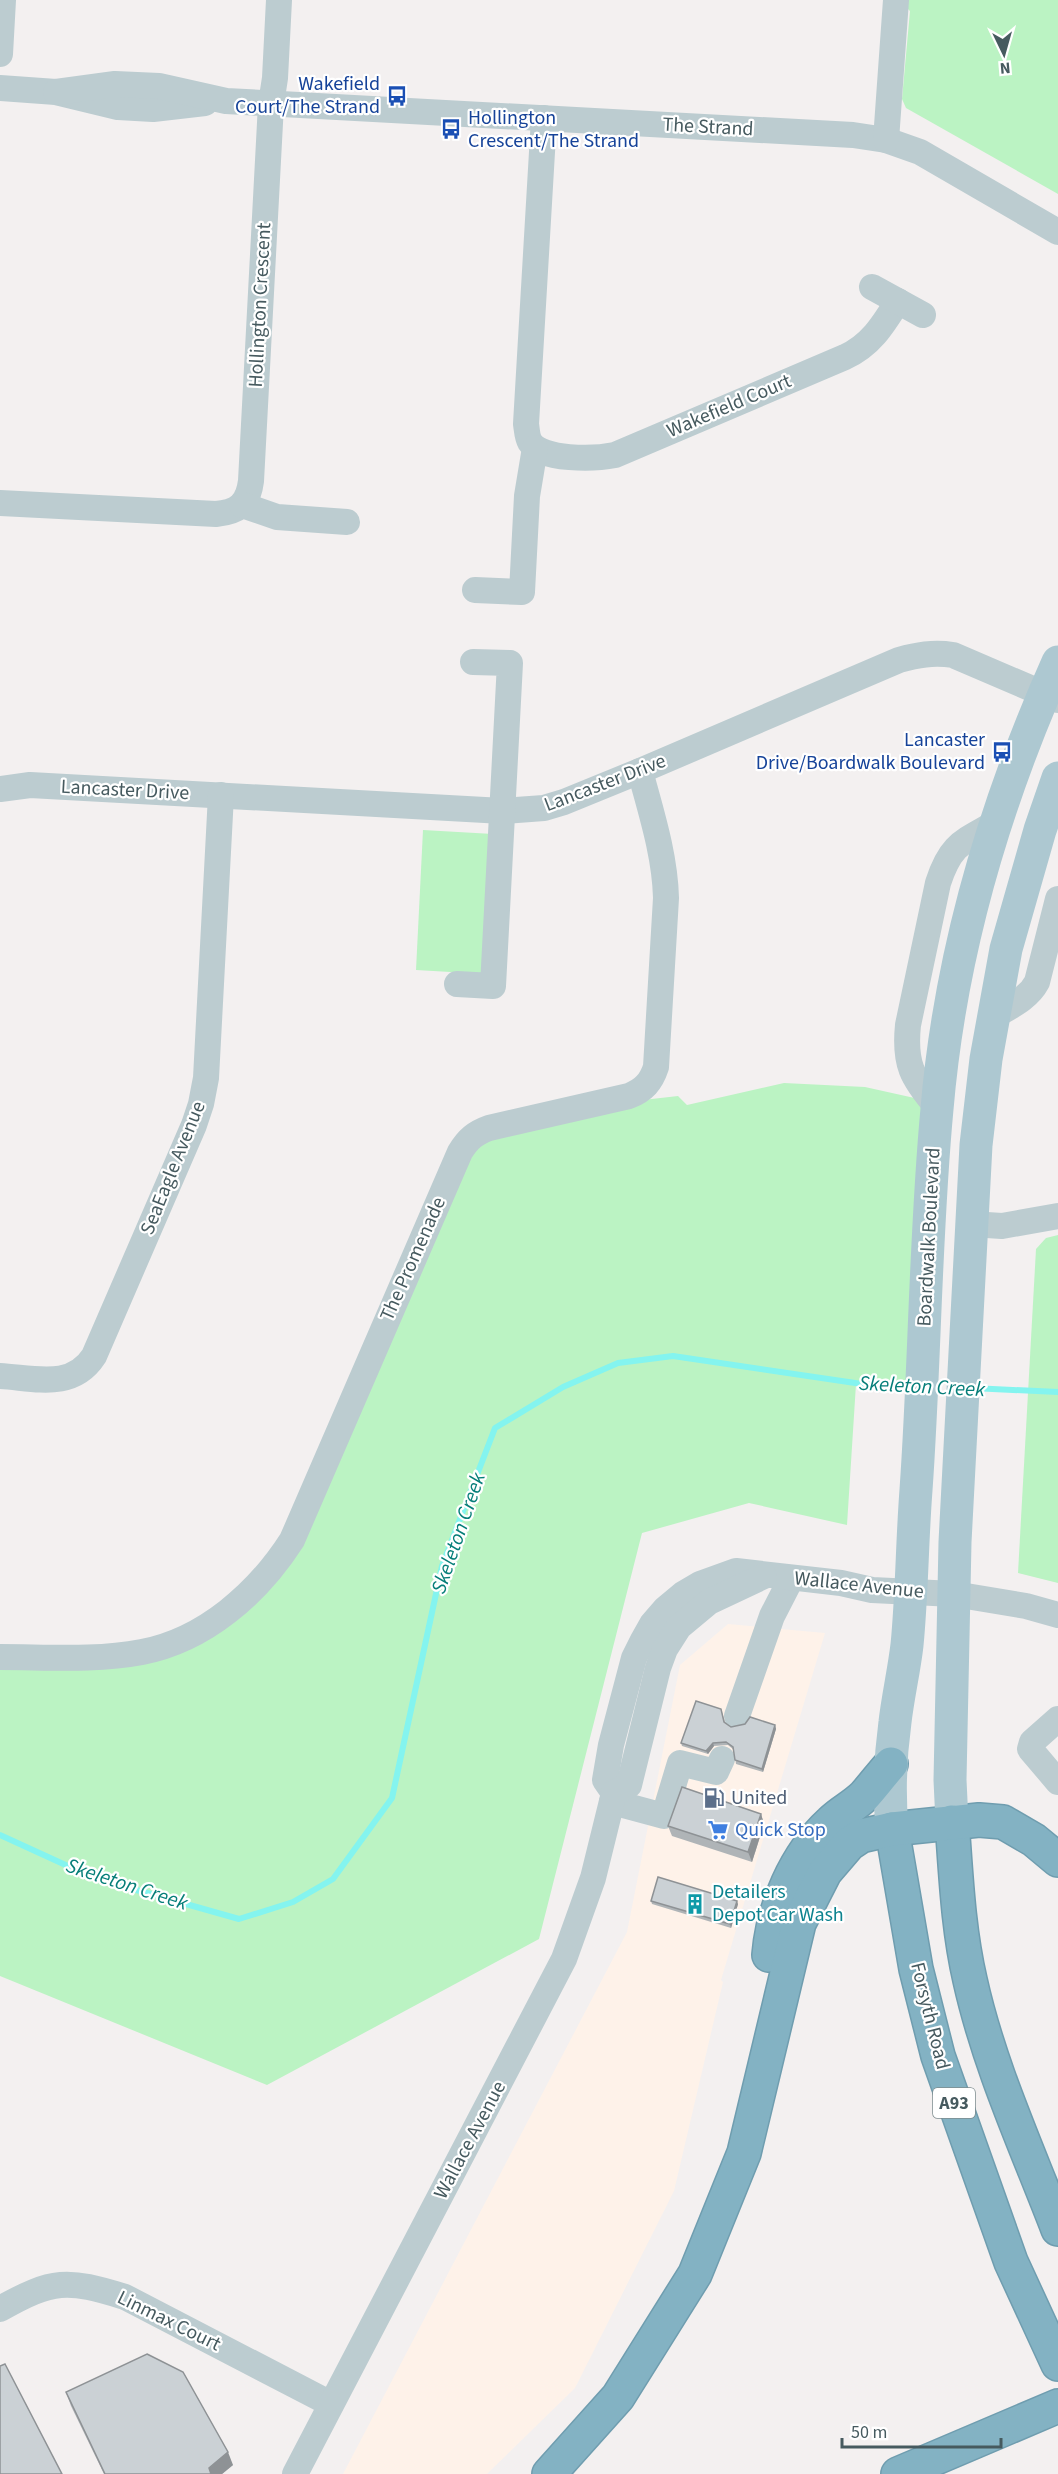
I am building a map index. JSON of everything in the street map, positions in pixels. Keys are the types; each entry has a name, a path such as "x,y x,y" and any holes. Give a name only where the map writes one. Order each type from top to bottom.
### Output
{"highway":[{"path":"763,2064 762,2020 769,1950 781,1903 790,1880 810,1845 830,1822 863,1797 891,1764"},
{"path":"549,2474 618,2397 695,2274 744,2153 763,2064 799,1923 825,1872 849,1844 861,1836 892,1829 979,1820 1003,1822 1034,1840 1058,1860"},
{"name":"A93","path":"952,1822 960,1930 970,1982 1005,2090 1058,2229"},
{"name":"Forsyth Road","path":"892,1829 916,1969 938,2056 1011,2262 1058,2364"},
{"path":"898,2474 1058,2406"}],"main road":[{"name":"Boardwalk Boulevard","path":"892,1829 891,1764 907,1646 920,1440 925,1283 937,1107 960,953 973,903 997,822 1051,697 1058,662"},
{"name":"Boardwalk Boulevard","path":"952,1822 950,1780 959,1441 979,1111 1006,949 1025,880 1058,778"}],"street":[{"path":"0,54 3,0"},
{"name":"Hollington Crescent","path":"242,505 251,481 271,104 275,78 279,0"},
{"path":"886,141 896,0"},
{"name":"The Strand","path":"0,88 56,92 118,107 153,109 226,101 853,135 886,141 930,157 1058,232"},
{"path":"475,590 522,592 527,496 535,448 529,440 526,424 544,118"},
{"path":"872,286 923,315"},
{"name":"Wakefield Court","path":"535,448 546,454 583,457 606,457 626,450 856,352 878,333 898,301"},
{"path":"0,503 202,514 226,513 242,505 277,517 347,522"},
{"name":"Lancaster Drive","path":"0,789 30,785 503,811 544,808 640,771 899,660 925,653 952,655 967,659 1003,678 1051,697"},
{"path":"457,984 493,986 503,811 510,663 473,662"},
{"name":"The Promenade","path":"0,1657 99,1657 144,1652 191,1634 235,1606 259,1584 292,1540 415,1252 467,1141 489,1128 629,1096 638,1093 649,1082 656,1067 666,898 657,836 640,771"},
{"name":"Lancaster Drive","path":"0,777 30,785"},
{"name":"SeaEagle Avenue","path":"0,1376 62,1379 79,1374 87,1367 94,1356 194,1125 206,1078 221,795"},
{"path":"993,1017 1034,989 1058,899"},
{"path":"971,1224 1002,1226 1058,1216"},
{"name":"Wallace Avenue","path":"295,2474 564,1959 593,1878 613,1797 605,1780 611,1745 634,1658 652,1624 683,1594 700,1584 736,1571 841,1583 872,1590 909,1590 954,1594 1026,1606 1058,1615"},
{"path":"737,1716 772,1616 791,1579"},
{"path":"1058,1719 1032,1742 1030,1749 1058,1782"},
{"path":"613,1797 664,1816 680,1763 716,1772 722,1759"},
{"name":"Linmax Court","path":"0,2309 48,2285 75,2284 98,2288 125,2297 331,2404"}],"shaded area":[{"path":"728,1624 825,1633 721,1980 723,1982 674,2191 575,2388 487,2474 343,2474 627,1932 680,1665"}],"green space":[{"path":"904,0 1058,0 1058,194 906,108 902,99 910,11 903,4"},
{"path":"423,830 493,834 485,974 416,970"},
{"path":"784,1083 865,1087 928,1101 908,1386 856,1384 847,1525 749,1503 642,1533 539,1939 267,2085 0,1976 0,1665 89,1667 254,1600 467,1158 481,1141 643,1100 678,1096 687,1105"},
{"path":"1058,1235 1058,1583 1018,1573 1036,1249 1046,1238"}],"building":[{"path":"696,1701 721,1709 724,1722 731,1727 745,1724 750,1717 775,1725 762,1769 735,1760 733,1747 726,1742 713,1743 706,1751 681,1743"},
{"name":"Quick Stop","path":"682,1787 761,1814 748,1852 668,1826"},
{"name":"Detailers Depot Car Wash","path":"658,1877 737,1901 730,1924 651,1901"},
{"path":"147,2354 183,2372 228,2452 209,2468 211,2474 105,2474 66,2392"},
{"path":"5,2364 62,2474 0,2474 0,2366"}],"waterway":[{"name":"Skeleton Creek","path":"0,1835 94,1878 239,1919 293,1902 333,1879 392,1798 442,1566 495,1428 563,1387 618,1363 673,1356 862,1384 914,1386"},
{"name":"Skeleton Creek","path":"972,1388 1058,1392"}],"place":[{"name":"Wakefield Court/The Strand","path":"397,96"},
{"name":"Hollington Crescent/The Strand","path":"451,129"},
{"name":"Lancaster Drive/Boardwalk Boulevard","path":"1002,752"},
{"name":"United","path":"714,1798"},
{"name":"Quick Stop","path":"718,1830"},
{"name":"Detailers Depot Car Wash","path":"695,1904"}]}
